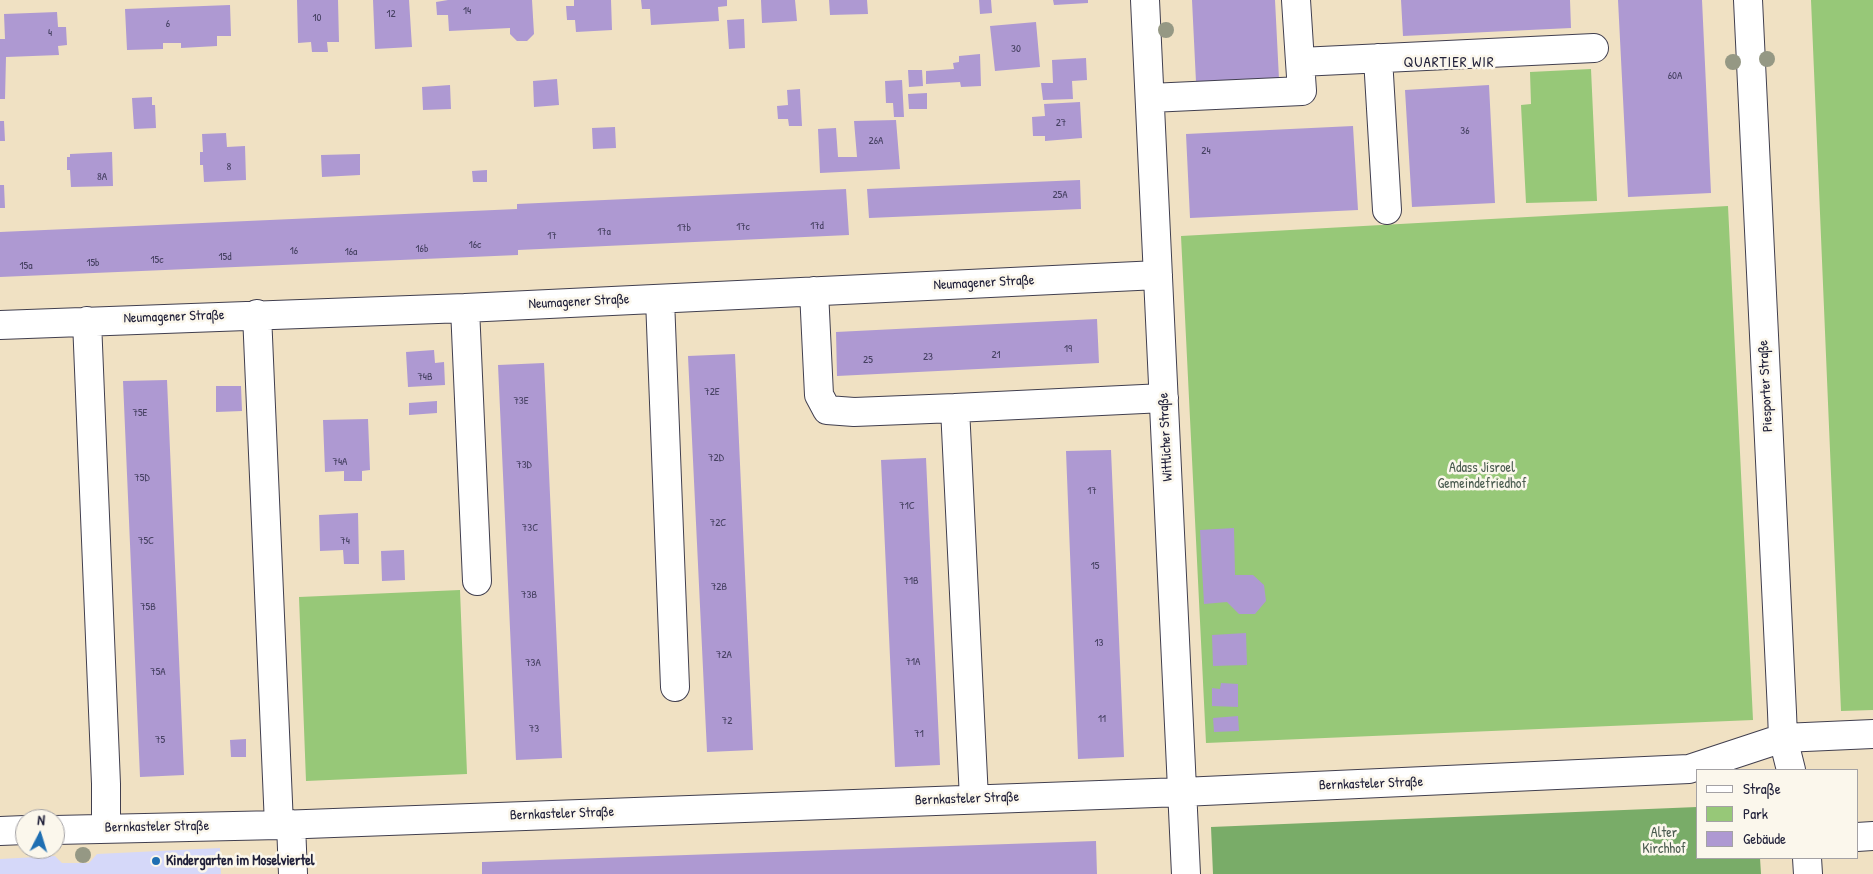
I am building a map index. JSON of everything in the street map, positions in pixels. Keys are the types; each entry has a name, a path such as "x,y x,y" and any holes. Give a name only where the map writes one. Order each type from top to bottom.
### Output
{"street":[{"name":"Wittlicher Straße","path":"1145,0 1186,874"},
{"path":"1150,98 1302,91 1296,0"},
{"name":"Piesporter Straße","path":"1748,0 1783,738 1791,769"},
{"path":"1300,62 1594,48"},
{"path":"1378,58 1387,210"},
{"name":"Neumagener Straße","path":"0,325 257,314 465,308 1158,275"},
{"path":"814,291 819,395 827,410 854,412 1164,398"},
{"path":"660,299 675,687"},
{"path":"465,308 477,581"},
{"path":"257,314 285,825 293,874"},
{"path":"87,321 106,784 106,828"},
{"path":"955,408 974,799"},
{"name":"Bernkasteler Straße","path":"65,830 285,825 1182,792 1689,769 1783,738 1873,734"},
{"path":"0,831 15,830"},
{"path":"1858,837 1873,836"},
{"path":"1808,859 1808,874"}],"shaded area":[{"name":"Kindergarten im Moselviertel","path":"220,848 221,874 0,874 0,859 58,859 62,863 89,863 97,854"}],"green space":[{"path":"1811,0 1873,0 1873,710 1841,711"},
{"path":"1591,69 1597,201 1526,203 1521,105 1531,104 1530,72"},
{"name":"Adass Jisroel Gemeindefriedhof","path":"1728,206 1753,720 1206,743 1181,236"},
{"path":"460,590 467,774 306,781 299,597"},
{"name":"Alter Kirchhof","path":"1696,807 1696,859 1760,859 1761,874 1213,874 1211,827"}],"building":[{"path":"297,0 338,0 339,42 327,42 328,52 312,52 311,42 298,43"},
{"path":"373,0 409,0 412,47 375,49"},
{"path":"448,0 532,0 534,34 527,41 517,41 510,34 510,28 449,31 448,15 437,15 436,2"},
{"path":"574,0 611,0 612,30 576,32 575,20 567,20 566,6 574,6"},
{"path":"641,0 727,0 727,6 718,7 719,21 651,25 650,9 642,9"},
{"path":"761,0 795,0 797,21 762,23"},
{"path":"829,0 867,0 868,14 830,15"},
{"path":"979,0 991,0 992,13 980,14"},
{"path":"1053,0 1088,0 1088,3 1054,5"},
{"path":"1192,0 1275,0 1279,79 1196,82"},
{"path":"1401,0 1570,0 1571,28 1403,36"},
{"path":"1618,0 1702,0 1711,193 1628,197"},
{"path":"230,5 231,36 217,36 217,46 181,48 181,43 163,43 163,49 127,50 125,9"},
{"path":"57,12 58,27 66,27 67,45 58,46 59,55 6,57 5,99 0,99 0,39 5,39 4,14"},
{"path":"744,19 745,48 729,49 727,20"},
{"path":"1036,22 1040,67 995,71 990,26"},
{"path":"980,54 981,86 961,87 960,82 926,84 926,71 954,69 953,63 959,62 959,56"},
{"path":"1086,58 1087,80 1072,81 1073,99 1043,100 1041,83 1053,83 1052,60"},
{"path":"908,70 922,70 923,86 909,87"},
{"path":"557,79 559,105 534,107 533,81"},
{"path":"902,80 904,117 894,117 893,103 886,103 885,81"},
{"path":"450,85 451,109 423,110 422,87"},
{"path":"1489,85 1495,203 1412,207 1405,90"},
{"path":"800,89 802,126 789,126 788,119 778,119 777,106 788,105 787,90"},
{"path":"927,93 927,109 909,109 908,94"},
{"path":"152,97 152,105 155,105 156,128 134,129 132,98"},
{"path":"1080,102 1082,138 1045,141 1045,136 1033,136 1032,117 1045,116 1044,104"},
{"path":"896,120 900,169 820,173 818,129 836,128 838,157 857,157 854,121"},
{"path":"0,121 4,121 5,141 0,141"},
{"path":"1353,126 1358,210 1190,218 1186,134"},
{"path":"615,127 616,148 593,149 592,128"},
{"path":"226,133 227,147 245,146 246,180 204,182 203,165 200,165 200,152 203,152 202,134"},
{"path":"112,152 113,186 71,187 70,170 67,170 67,157 70,157 70,154"},
{"path":"360,154 360,175 322,177 321,155"},
{"path":"487,170 487,182 473,182 472,171"},
{"path":"1080,180 1081,209 869,218 867,189"},
{"path":"0,185 4,185 5,208 0,208"},
{"path":"846,189 849,235 518,250 518,255 0,277 0,232 517,209 517,204"},
{"path":"1097,319 1099,363 837,376 836,332"},
{"path":"434,350 435,363 444,362 445,385 408,387 406,352"},
{"path":"735,354 753,750 707,752 688,356"},
{"path":"544,363 562,758 516,760 498,365"},
{"path":"167,380 184,775 140,777 123,381"},
{"path":"216,386 241,386 242,411 216,412"},
{"path":"437,401 437,413 409,415 409,403"},
{"path":"368,419 370,470 362,471 362,481 344,481 344,471 325,472 323,420"},
{"path":"1111,450 1124,757 1078,759 1066,451"},
{"path":"926,458 940,765 895,767 881,460"},
{"path":"358,513 359,564 344,564 343,550 320,551 319,515"},
{"path":"1234,528 1235,575 1253,575 1264,585 1266,601 1255,614 1239,614 1227,602 1204,604 1200,530"},
{"path":"404,550 405,580 382,581 381,551"},
{"path":"1246,633 1247,665 1213,666 1212,635"},
{"path":"1221,683 1238,684 1238,707 1212,706 1212,688 1220,689"},
{"path":"1238,716 1239,731 1214,732 1213,718"},
{"path":"246,739 246,757 231,757 230,740"},
{"path":"1096,841 1097,874 482,874 482,862"}],"place":[{"name":"Kindergarten im Moselviertel","path":"156,861"}],"district":[{"name":"QUARTIER WIR","path":"1449,63"}]}
